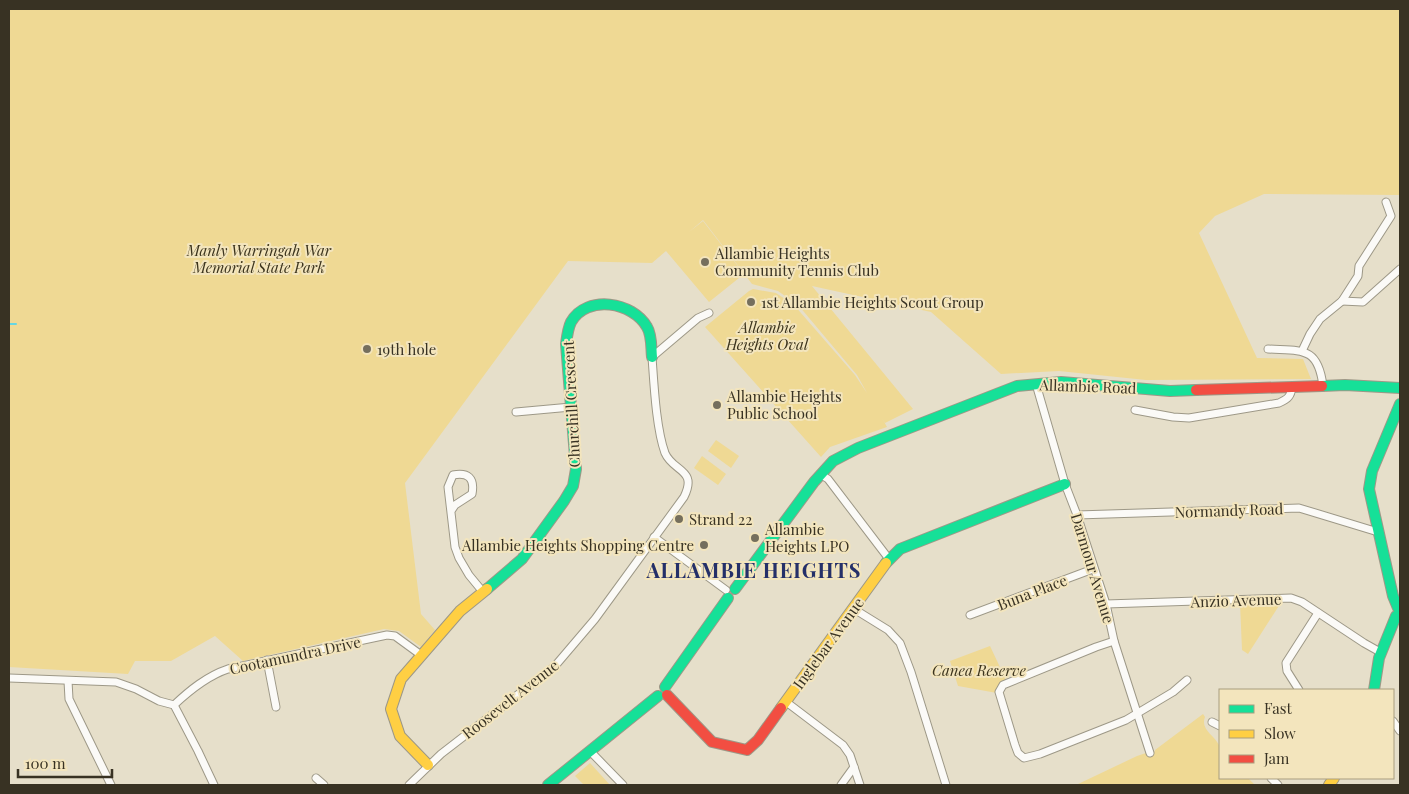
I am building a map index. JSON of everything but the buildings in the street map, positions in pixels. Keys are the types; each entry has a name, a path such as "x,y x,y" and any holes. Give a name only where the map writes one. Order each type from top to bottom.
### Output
{"street":[{"path":"1302,351 1320,319 1342,301 1358,276 1358,266 1391,216 1386,202"},
{"path":"1342,301 1363,302 1400,269"},
{"name":"Churchill Crescent","path":"428,765 400,736 391,709 401,679 460,611 522,559 573,486 576,469 566,344 568,330 574,318 580,312 593,306 617,304 638,315 649,329 652,357"},
{"path":"652,357 698,318 709,313"},
{"path":"1268,349 1302,351 1310,354 1317,361 1322,373 1323,386"},
{"name":"Roosevelt Avenue","path":"409,785 428,765 555,666 595,619 684,497 689,487 687,478 679,467 671,462 663,444 652,357"},
{"name":"Allambie Road","path":"548,785 663,693 730,592 820,474 833,461 858,448 1003,390 1036,384 1061,382 1178,391 1364,385 1400,388"},
{"name":"Darmour Avenue","path":"1036,384 1065,484 1106,604 1114,641 1150,753"},
{"path":"1135,410 1189,418 1279,403 1291,394 1292,387"},
{"path":"1374,689 1380,652 1399,612 1393,596 1370,498 1370,480 1400,404"},
{"path":"516,412 570,407"},
{"path":"451,511 455,505 472,494 472,480 468,476 462,474 453,475 448,487 455,547 469,575 484,592"},
{"path":"820,474 828,479 889,558"},
{"name":"Inglebar Avenue","path":"663,693 712,742 720,746 747,750 753,746 854,609 889,558 900,549 1065,484"},
{"name":"Normandy Road","path":"1077,515 1299,508 1378,532"},
{"path":"654,537 730,592"},
{"name":"Buna Place","path":"970,615 1093,569"},
{"name":"Anzio Avenue","path":"1106,604 1291,598 1302,602 1380,652"},
{"path":"854,609 888,630 900,642 946,785"},
{"path":"1298,689 1287,671 1286,663 1318,613"},
{"name":"Cootamundra Drive","path":"174,706 188,692 216,673 267,660 387,635 395,636 421,655"},
{"path":"1114,641 1002,685 999,692 1018,753 1024,758 1040,754 1126,720 1172,692 1187,680"},
{"path":"267,660 276,707"},
{"path":"9,678 68,682 116,682 174,706 214,785"},
{"path":"68,682 70,699 111,785"},
{"path":"785,701 843,745 850,755 860,785"},
{"path":"1212,722 1219,726"},
{"path":"590,751 623,785"},
{"path":"841,785 854,767"},
{"path":"316,778 324,785"}],"green space":[{"name":"Manly Warringah War Memorial State Park","path":"9,9 1400,9 1400,195 1264,194 1215,216 1199,233 1257,358 1303,359 1311,379 1146,380 1059,371 1001,374 931,312 812,286 913,409 885,423 882,418 887,427 830,447 821,457 705,327 753,289 776,293 794,305 855,375 867,393 857,375 799,306 778,291 752,284 703,220 689,232 703,221 744,274 709,302 666,251 652,263 568,261 405,483 421,614 435,630 421,647 399,631 384,629 243,661 215,636 171,661 135,661 128,674 9,667"},
{"path":"716,440 739,456 731,468 708,451"},
{"path":"702,456 726,474 718,485 694,468"},
{"path":"1282,601 1248,654 1242,650 1240,603"},
{"name":"Canea Reserve","path":"990,646 1006,680 999,685 997,693 958,686 950,661"},
{"path":"1203,714 1205,717 1204,725 1219,745 1219,779 1249,779 1255,785 1076,785 1137,756 1146,753 1150,756 1153,755 1155,750"},
{"path":"590,763 610,785 584,785 575,776"}],"waterway":[{"path":"9,324 16,324"}],"traffic: fast":[{"path":"487,589 522,559 573,486 576,469 566,344 571,322 578,313 588,307 598,305 621,307 640,318 649,330 652,357"},
{"path":"735,589 814,482 833,461 858,448 1017,386 1061,382 1170,391 1196,390"},
{"path":"1322,386 1345,385 1400,388"},
{"path":"1398,608 1393,596 1369,489 1372,471 1400,404"},
{"path":"886,563 900,549 1065,484"},
{"path":"665,687 728,598"},
{"path":"1374,689 1379,658 1396,616"},
{"path":"548,785 658,696"}],"traffic: slow":[{"path":"781,708 886,563"},
{"path":"428,765 400,736 391,709 401,679 460,611 487,589"},
{"path":"1329,785 1333,779"}],"traffic: jam":[{"path":"1196,390 1322,386"},
{"path":"667,695 712,742 747,750 758,740 781,708"}],"place":[{"name":"Allambie Heights Community Tennis Club","path":"705,262"},
{"name":"1st Allambie Heights Scout Group","path":"751,302"},
{"name":"19th hole","path":"367,349"},
{"name":"Allambie Heights Public School","path":"717,405"},
{"name":"Strand 22","path":"679,519"},
{"name":"Allambie Heights LPO","path":"755,538"},
{"name":"Allambie Heights Shopping Centre","path":"704,545"}],"district":[{"name":"ALLAMBIE HEIGHTS","path":"754,569"}],"park label":[{"name":"Allambie Heights Oval","path":"767,336"}]}
